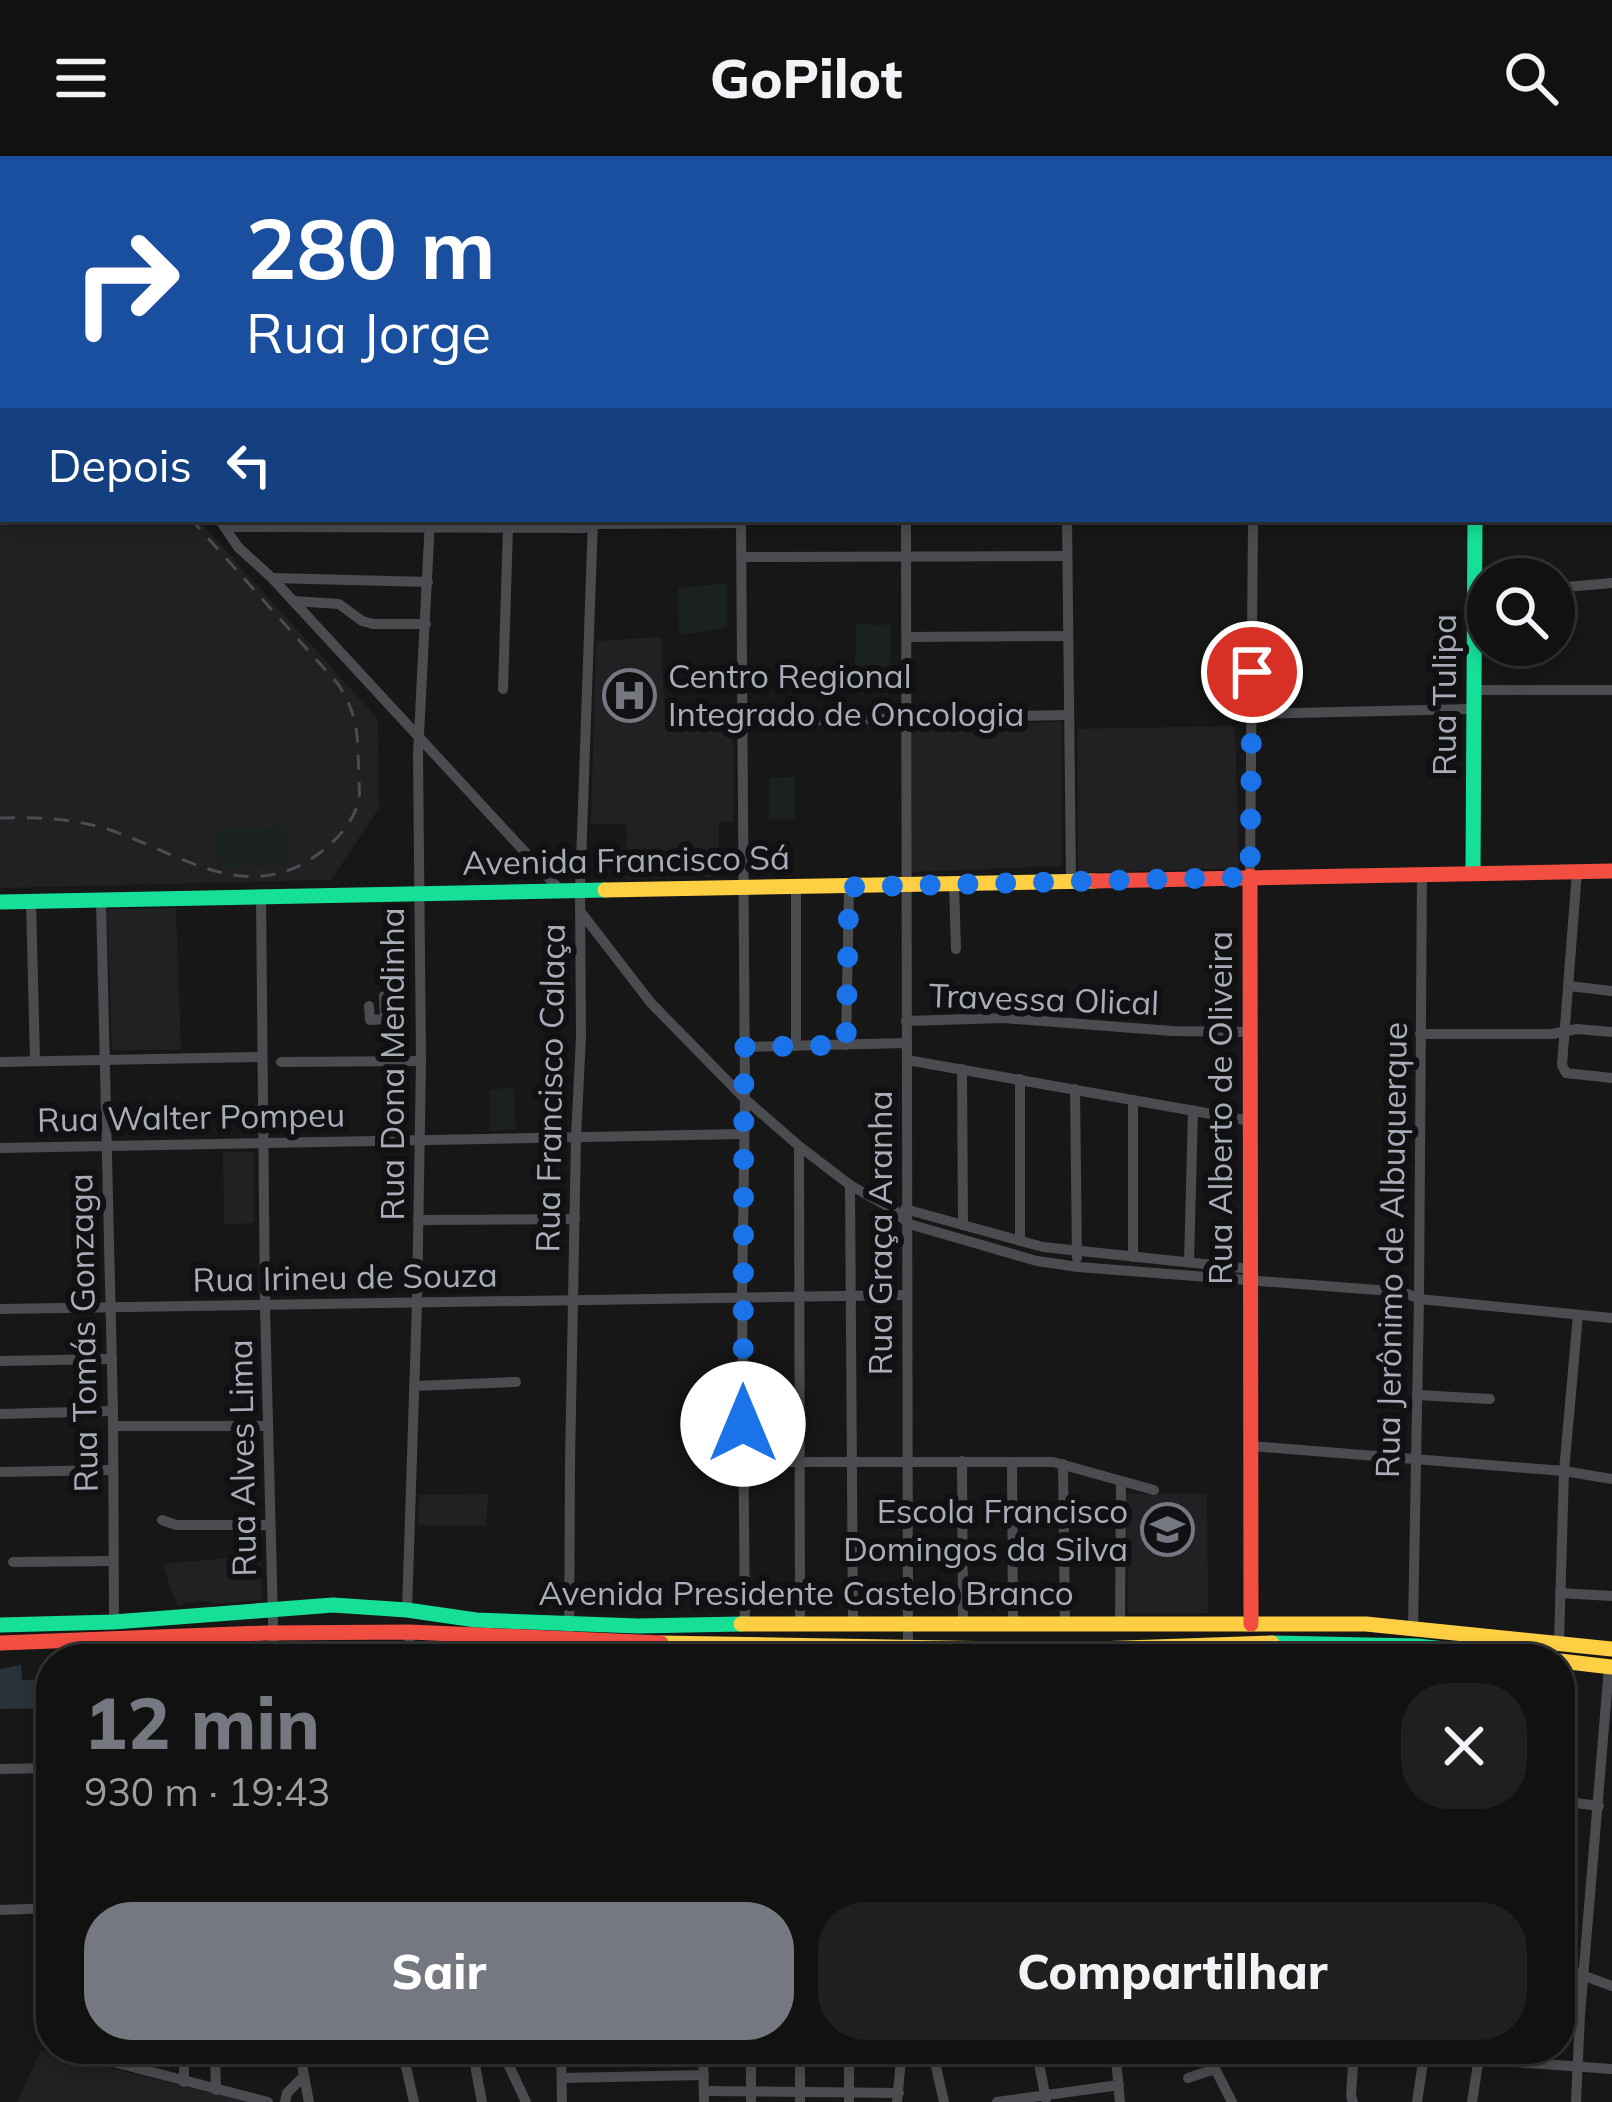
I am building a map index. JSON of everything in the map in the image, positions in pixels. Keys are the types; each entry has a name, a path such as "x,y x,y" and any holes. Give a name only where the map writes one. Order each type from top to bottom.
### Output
{"main road":[{"name":"Rua Tulipa","path":"1474,522 1478,558"},
{"name":"Rua Tulipa","path":"1473,872 1476,666"},
{"name":"Avenida Francisco Sá","path":"0,902 1612,871"},
{"name":"Rua Alberto de Oliveira","path":"1250,877 1251,1624"},
{"name":"Avenida Presidente Castelo Branco","path":"0,1643 333,1605 407,1610 634,1644"},
{"name":"Avenida Presidente Castelo Branco","path":"0,1625 177,1637 570,1632 800,1623 1366,1624 1566,1644"},
{"path":"972,1625 979,1644"},
{"name":"Avenida Presidente Castelo Branco","path":"1575,1647 1611,1658"},
{"path":"1575,1660 1611,1658"}],"street":[{"path":"223,523 584,528 593,522"},
{"name":"Rua Francisco Calaça","path":"570,1644 580,891 593,522"},
{"path":"741,522 745,1626"},
{"name":"Rua Graça Aranha","path":"906,522 908,1644"},
{"path":"1066,522 1071,880"},
{"name":"Rua Alberto de Oliveira","path":"1250,877 1253,522"},
{"path":"223,523 238,547 561,891"},
{"name":"Rua Dona Mendinha","path":"407,1610 421,1061 420,740 430,523"},
{"path":"503,689 508,527"},
{"path":"742,557 1066,556"},
{"path":"272,578 428,582"},
{"path":"1575,586 1612,583"},
{"path":"292,601 339,604 373,624 426,624"},
{"path":"907,638 1066,635"},
{"path":"1474,689 1612,690"},
{"path":"1252,714 1473,709"},
{"path":"742,722 1068,715"},
{"path":"1577,872 1562,1064 1566,1073 1612,1078"},
{"name":"Rua Jerônimo de Albuquerque","path":"1413,1628 1421,873"},
{"path":"954,884 956,949"},
{"path":"846,1045 849,887"},
{"path":"796,888 796,1046"},
{"name":"Rua Alves Lima","path":"261,897 274,1644"},
{"name":"Rua Tomás Gonzaga","path":"101,900 114,1644"},
{"path":"31,902 35,1061"},
{"path":"580,911 651,1003 745,1099 850,1185 909,1223 1037,1262 1254,1276 1403,1292 1419,1299 1612,1318"},
{"path":"1569,986 1612,991"},
{"path":"369,1006 370,1020 385,1019 384,996"},
{"name":"Travessa Olical","path":"906,1021 1003,1018 1251,1032"},
{"path":"1420,1034 1612,1032"},
{"path":"744,1047 907,1043"},
{"path":"0,1062 262,1057"},
{"path":"907,1060 1251,1121"},
{"path":"281,1063 421,1061"},
{"path":"962,1069 963,1225"},
{"path":"1019,1079 1020,1241"},
{"path":"1076,1089 1078,1267"},
{"path":"1133,1100 1133,1257"},
{"path":"1189,1262 1192,1110"},
{"name":"Rua Walter Pompeu","path":"0,1148 743,1134"},
{"path":"799,1146 800,1623"},
{"path":"850,1185 853,1624"},
{"path":"894,1210 909,1209 1043,1247 1189,1262 1254,1276"},
{"path":"418,1220 575,1219"},
{"name":"Rua Irineu de Souza","path":"0,1309 906,1295"},
{"path":"1559,1642 1564,1471 1578,1315"},
{"path":"0,1361 112,1359"},
{"path":"414,1386 516,1382"},
{"path":"1418,1395 1490,1399"},
{"path":"0,1414 113,1411"},
{"path":"113,1426 268,1426"},
{"path":"1251,1446 1612,1479"},
{"path":"962,1461 972,1625"},
{"path":"743,1462 1063,1464 1154,1490"},
{"path":"1012,1463 1013,1625"},
{"path":"1063,1464 1065,1625"},
{"path":"0,1472 113,1469"},
{"path":"1120,1625 1121,1482"},
{"path":"162,1520 176,1526 270,1525"},
{"path":"13,1562 113,1561"},
{"path":"1560,1593 1612,1596"},
{"path":"410,1632 410,1644"},
{"path":"1576,2102 1580,2014 1603,1814 1612,1632"},
{"path":"177,1637 179,1644"},
{"path":"0,1769 36,1768"},
{"path":"0,1910 36,1909"},
{"path":"1575,1974 1612,1987"},
{"path":"1575,2016 1580,2014"},
{"path":"114,2064 268,2102"},
{"path":"184,2064 184,2082"},
{"path":"215,2064 216,2090"},
{"path":"302,2064 309,2102"},
{"path":"405,2064 414,2102"},
{"path":"475,2064 482,2102"},
{"path":"507,2064 526,2102"},
{"path":"562,2064 562,2102"},
{"path":"704,2064 704,2097 898,2097 901,2064"},
{"path":"751,2064 751,2096"},
{"path":"800,2064 800,2097"},
{"path":"849,2064 849,2096"},
{"path":"935,2064 944,2102"},
{"path":"1039,2064 1046,2098"},
{"path":"1117,2064 1120,2102"},
{"path":"1212,2064 1232,2102"},
{"path":"1352,2102 1353,2064"},
{"path":"1417,2102 1423,2064"},
{"path":"1472,2102 1476,2064"},
{"path":"1540,2064 1612,2069"},
{"path":"1188,2078 1215,2069"},
{"path":"562,2078 704,2075"},
{"path":"285,2102 287,2092 304,2076"},
{"path":"997,2102 1119,2085"}],"shaded area":[{"path":"0,522 200,522 378,719 379,808 331,880 0,888"},
{"path":"727,583 727,628 679,635 678,588"},
{"path":"856,624 891,625 889,695 854,694"},
{"path":"661,637 664,702 677,703 677,720 733,720 733,821 719,822 719,877 626,879 627,824 591,824 596,641"},
{"path":"1062,722 1062,866 912,872 912,726"},
{"path":"1235,726 1239,868 1078,873 1077,729"},
{"path":"795,777 795,819 769,820 769,778"},
{"path":"286,827 287,866 217,868 216,829"},
{"path":"176,908 181,1050 112,1050 107,912"},
{"path":"514,1088 516,1130 490,1131 490,1089"},
{"path":"223,1152 254,1152 254,1223 224,1224"},
{"path":"488,1494 486,1526 418,1525 419,1495"},
{"name":"Escola Francisco Domingos da Silva","path":"1126,1494 1207,1494 1208,1613 1128,1614"},
{"path":"261,1555 262,1600 187,1602 178,1607 162,1564"},
{"path":"21,1665 22,1680 36,1680 36,1708 0,1709 0,1669"},
{"path":"36,2061 96,2064 255,2102 17,2102"}],"railway":[{"path":"0,818 88,824 203,867 255,876 281,873 308,861 348,823 359,791 351,708 338,684 194,522"}],"traffic: fast":[{"path":"1473,872 1475,522"},
{"path":"0,902 605,890"},
{"path":"0,1625 114,1622 333,1605 476,1620 741,1624"},
{"path":"1272,1643 1320,1644"}],"traffic: slow":[{"path":"605,890 1094,881"},
{"path":"741,1624 1366,1624 1563,1644"},
{"path":"661,1643 719,1644"},
{"path":"1243,1644 1272,1643"},
{"path":"1575,1645 1612,1649"},
{"path":"1575,1663 1612,1667"}],"traffic: jam":[{"path":"1094,881 1612,871"},
{"path":"1250,876 1251,1624"},
{"path":"0,1643 410,1632 661,1643"}],"place":[{"name":"Centro Regional Integrado de Oncologia","path":"629,695"},
{"name":"Escola Francisco Domingos da Silva","path":"1167,1530"}],"route":[{"path":"743,1424 744,1047 846,1045 849,887 1250,877 1252,672"}]}
